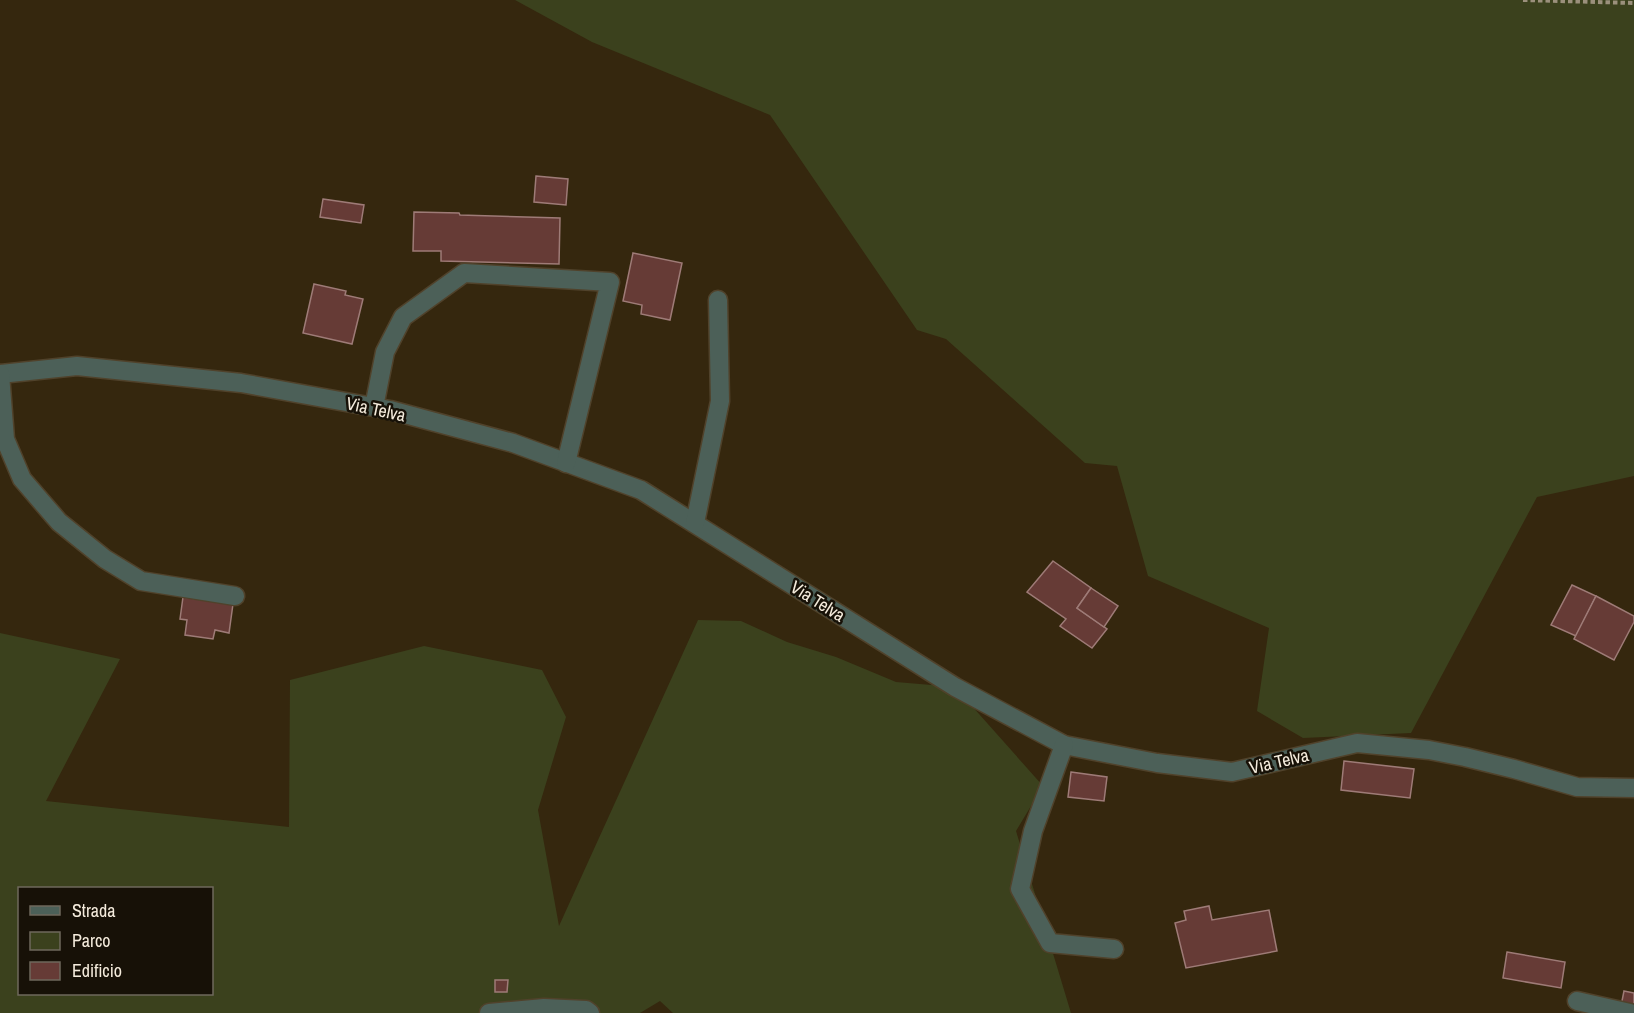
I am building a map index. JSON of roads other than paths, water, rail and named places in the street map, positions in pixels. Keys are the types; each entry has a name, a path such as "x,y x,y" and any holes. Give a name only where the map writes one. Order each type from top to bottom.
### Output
{"street":[{"path":"374,407 385,352 403,317 464,273 609,282 566,463"},
{"path":"695,524 720,401 717,300"},
{"name":"Via Telva","path":"0,374 77,366 241,383 390,410 513,443 641,490 956,687 1064,745 1158,764 1232,772 1357,743 1429,750 1465,757 1577,787 1634,788"},
{"path":"0,374 5,439 22,479 59,522 105,559 141,581 235,596"},
{"path":"1064,745 1033,831 1020,889 1050,943 1114,949"},
{"path":"1577,1001 1630,1013"},
{"path":"489,1013 544,1008 586,1010 590,1013"}]}
